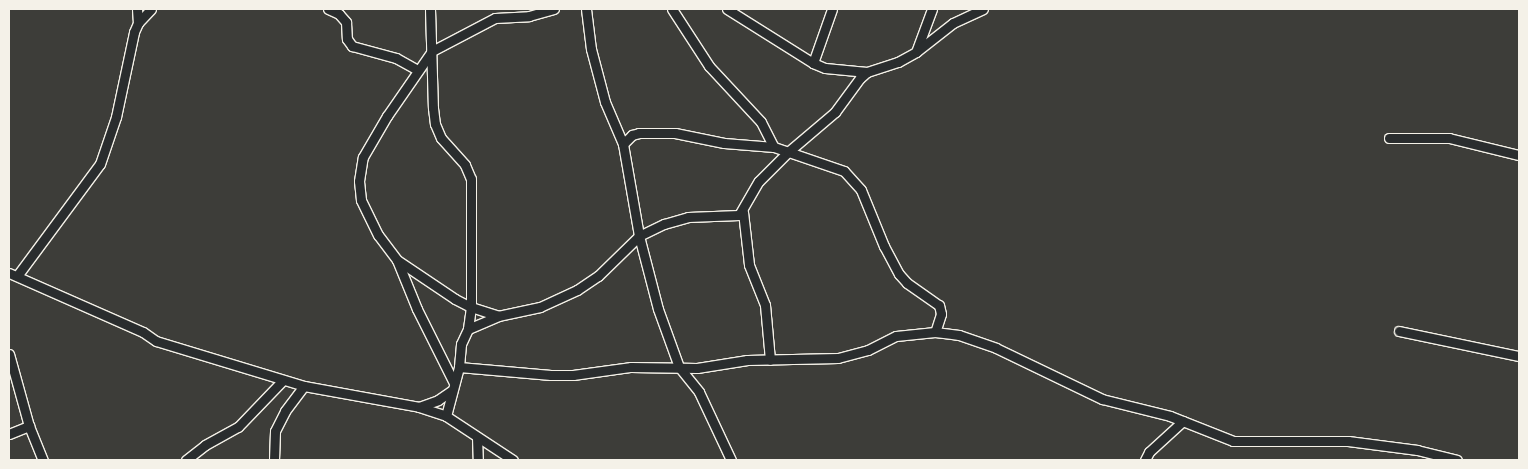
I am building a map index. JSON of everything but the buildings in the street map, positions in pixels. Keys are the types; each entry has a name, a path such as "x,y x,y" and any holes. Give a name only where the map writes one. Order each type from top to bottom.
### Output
{"street":[{"path":"137,9 138,23"},
{"path":"151,9 138,23 132,39 116,117 100,164 13,275 143,332 156,341 304,386 418,407 446,416 513,460"},
{"path":"328,9 339,14 346,22 347,39 352,46 396,58 418,70"},
{"path":"430,9 435,124 441,138 466,166 471,179 470,307 468,328 462,344 459,368 446,416"},
{"path":"453,387 397,260 378,234 359,195 363,157 432,51 496,18 529,16 554,9"},
{"path":"586,9 591,49 605,102 623,144 639,236 658,309 679,368 698,392 731,460"},
{"path":"672,9 709,66 761,122 774,146"},
{"path":"727,9 813,63 826,68 867,72 898,62 916,52 953,23 983,9"},
{"path":"813,63 832,9"},
{"path":"916,52 932,9"},
{"path":"468,328 498,316 540,306 577,290 598,276 639,236 684,217 734,217 743,212 759,181 788,152 835,112 855,84 867,72"},
{"path":"623,144 632,135 656,132 675,133 724,144 774,146 849,175 864,196 884,246 899,274 907,283 939,304 941,314 935,332"},
{"path":"1389,138 1449,138 1519,155"},
{"path":"743,212 749,265 765,306 770,360"},
{"path":"397,260 470,307 498,316"},
{"path":"1399,331 1519,356"},
{"path":"459,368 550,375 573,375 631,367 704,368 740,360 850,356 868,350 890,338 935,332 967,336 1102,399 1183,421 1233,440 1348,442 1417,450 1457,460"},
{"path":"9,354 29,426 43,460"},
{"path":"186,460 205,445 238,427 283,380"},
{"path":"274,460 275,431 286,411 304,386"},
{"path":"418,407 438,400 453,387"},
{"path":"1145,460 1149,452 1183,421"},
{"path":"9,434 29,426"},
{"path":"477,437 478,460"}]}
